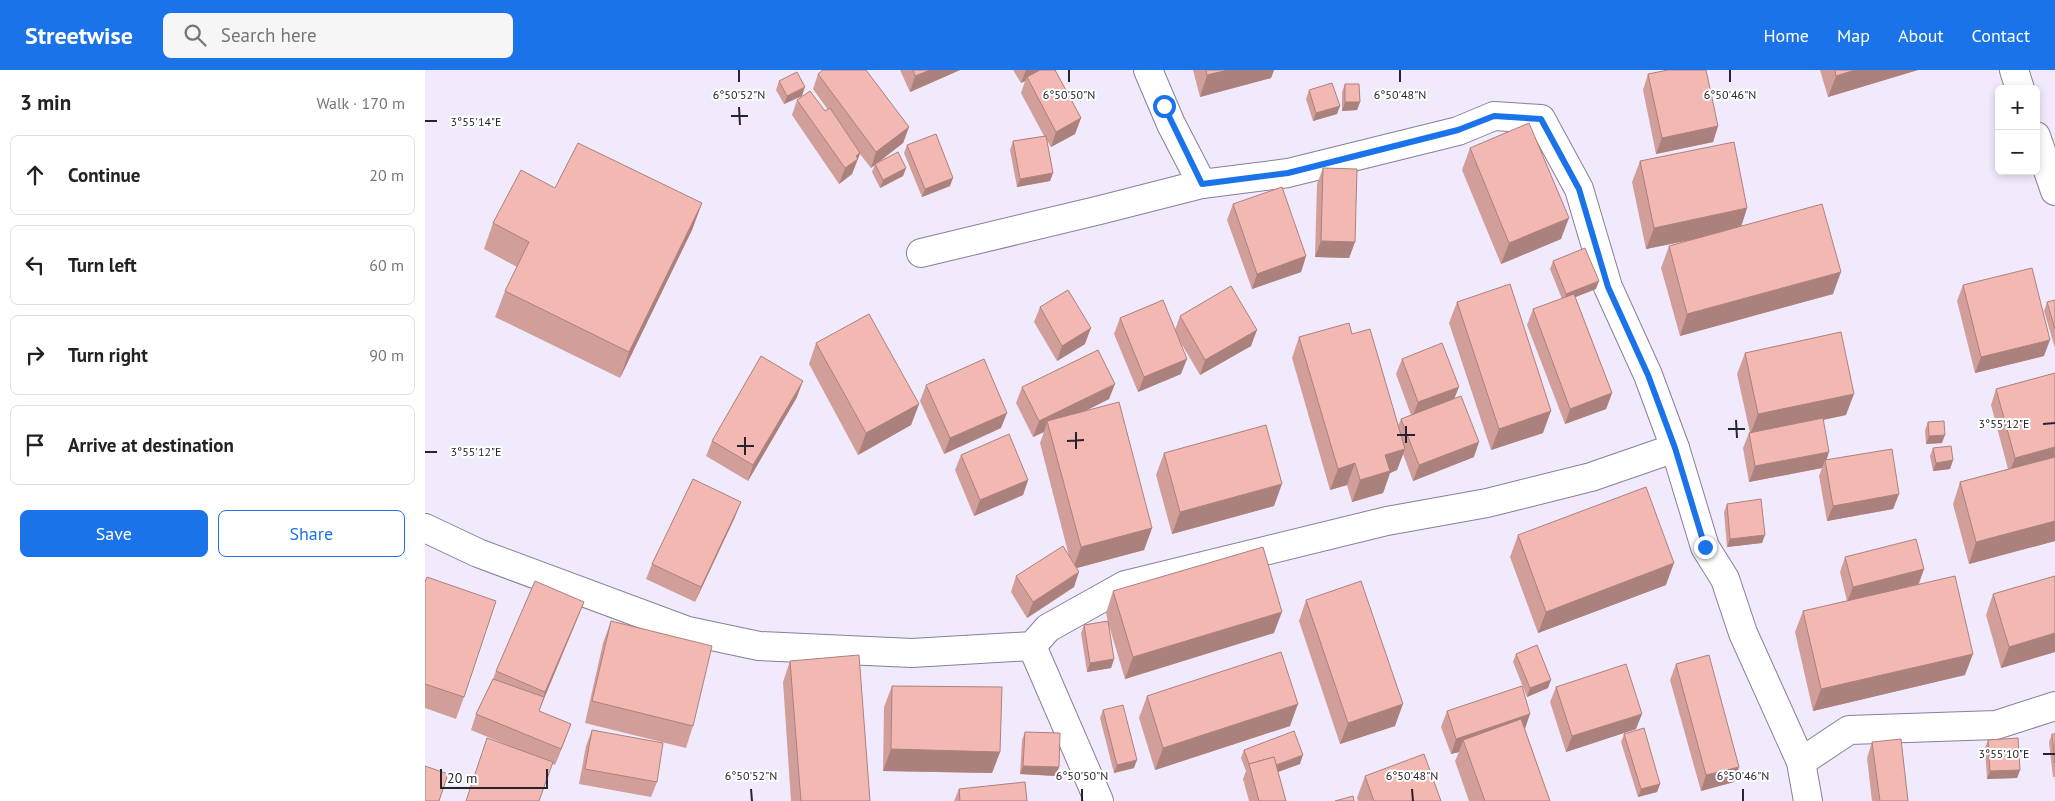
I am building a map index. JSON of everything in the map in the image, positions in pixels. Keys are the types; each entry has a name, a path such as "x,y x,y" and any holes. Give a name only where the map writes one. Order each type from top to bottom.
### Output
{"street":[{"path":"1148,70 1171,124 1202,184"},
{"path":"2014,70 2019,85"},
{"path":"921,254 1202,184 1288,173 1458,130 1494,116 1541,119 1579,189 1608,287 1648,375 1675,448 1705,547 1725,579 1743,633 1801,762 1808,801"},
{"path":"2040,148 2055,192"},
{"path":"425,528 478,553 688,631 759,646 912,653 1032,646 1048,628 1125,585 1387,521 1487,503 1591,477 1675,448"},
{"path":"1032,646 1099,801"},
{"path":"1801,762 1849,730 1996,725 2055,706"}],"building":[{"path":"823,70 866,70 909,127 876,152 818,74"},
{"path":"913,70 930,70 915,76"},
{"path":"1040,70 1055,70 1081,118 1056,132 1027,77"},
{"path":"1206,70 1228,70 1207,75"},
{"path":"1668,70 1706,70 1718,126 1662,138 1648,74"},
{"path":"1835,70 1855,70 1836,76"},
{"path":"797,72 805,87 787,96 779,81"},
{"path":"1332,83 1340,106 1316,113 1309,90"},
{"path":"1345,84 1359,84 1360,102 1345,102"},
{"path":"810,91 825,111 830,108 860,153 856,156 858,159 845,168 797,100"},
{"path":"1529,123 1569,218 1509,243 1470,148"},
{"path":"936,134 953,178 925,189 907,145"},
{"path":"1046,136 1053,173 1020,179 1013,141"},
{"path":"1734,142 1747,208 1654,228 1640,161"},
{"path":"578,143 702,203 629,352 505,291 529,242 493,223 521,170 555,188"},
{"path":"898,152 906,168 883,180 875,164"},
{"path":"1323,168 1357,169 1355,242 1321,241"},
{"path":"1282,187 1306,256 1257,274 1233,204"},
{"path":"1822,204 1841,272 1687,314 1669,246"},
{"path":"1585,248 1599,281 1566,294 1553,261"},
{"path":"2032,268 2050,340 1981,357 1963,285"},
{"path":"1510,284 1551,411 1499,429 1457,302"},
{"path":"1231,286 1257,330 1205,360 1180,316"},
{"path":"1068,290 1091,328 1062,346 1040,307"},
{"path":"1574,294 1612,393 1570,409 1533,309"},
{"path":"1163,300 1187,359 1144,377 1120,318"},
{"path":"2055,300 2055,329 2047,302"},
{"path":"869,314 919,404 866,433 816,343"},
{"path":"1349,323 1352,334 1370,329 1405,449 1385,455 1390,471 1360,480 1355,463 1338,469 1299,337"},
{"path":"1841,332 1854,394 1758,414 1745,353"},
{"path":"1442,343 1459,387 1418,402 1402,359"},
{"path":"1098,350 1115,384 1039,421 1022,387"},
{"path":"761,356 803,381 753,465 712,441"},
{"path":"984,359 1007,413 950,438 926,385"},
{"path":"2055,373 2055,447 2015,458 1996,389"},
{"path":"1461,396 1479,442 1419,465 1401,419"},
{"path":"1119,402 1152,528 1081,547 1047,421"},
{"path":"1823,418 1829,452 1755,466 1749,433"},
{"path":"1944,421 1945,435 1929,436 1928,422"},
{"path":"1266,425 1282,484 1180,512 1164,453"},
{"path":"1009,434 1028,480 980,500 961,455"},
{"path":"1951,446 1953,460 1936,463 1933,448"},
{"path":"1892,449 1899,494 1833,506 1825,460"},
{"path":"2055,457 2055,521 1976,542 1960,482"},
{"path":"693,479 741,502 701,587 652,564"},
{"path":"1646,487 1674,563 1546,612 1518,535"},
{"path":"1761,499 1765,535 1730,539 1727,504"},
{"path":"1916,539 1924,569 1853,587 1845,557"},
{"path":"1063,546 1079,572 1033,602 1016,576"},
{"path":"1263,547 1282,612 1133,657 1113,591"},
{"path":"1955,576 1973,654 1821,689 1803,611"},
{"path":"2055,576 2055,633 2009,647 1993,594"},
{"path":"427,577 496,601 464,697 425,684 425,582"},
{"path":"535,581 584,602 545,692 496,671"},
{"path":"1361,581 1403,704 1348,723 1306,600"},
{"path":"611,621 712,646 693,726 592,701"},
{"path":"1108,621 1114,659 1090,663 1084,625"},
{"path":"1537,645 1551,680 1530,688 1516,654"},
{"path":"1281,652 1298,704 1163,748 1147,696"},
{"path":"859,655 870,801 801,801 790,661"},
{"path":"1709,655 1739,767 1706,775 1676,664"},
{"path":"1626,664 1642,714 1572,736 1556,687"},
{"path":"493,679 544,697 539,711 571,724 561,749 476,714"},
{"path":"892,686 1002,687 1000,752 891,749"},
{"path":"1522,686 1530,714 1456,739 1447,711"},
{"path":"1123,705 1137,760 1117,765 1103,710"},
{"path":"1521,719 1550,801 1485,801 1463,740"},
{"path":"1644,728 1660,784 1641,789 1624,734"},
{"path":"592,730 663,743 657,782 585,769"},
{"path":"1294,731 1303,755 1276,765 1274,757 1249,764 1244,750"},
{"path":"1025,732 1060,733 1059,767 1023,766"},
{"path":"2052,734 2055,734 2055,763"},
{"path":"487,738 553,762 539,801 466,801"},
{"path":"2018,738 2020,770 1990,771 1988,740"},
{"path":"1901,739 1908,801 1880,801 1872,742"},
{"path":"1424,754 1441,801 1374,801 1365,776"},
{"path":"1274,757 1286,801 1259,801 1249,764"},
{"path":"425,766 448,774 439,801 425,801"},
{"path":"1025,782 1027,801 960,801 959,789"},
{"path":"1353,796 1354,801 1335,801"}],"route":[{"path":"1164,106 1171,124 1202,184 1288,173 1458,130 1494,116 1541,119 1579,189 1608,287 1648,375 1675,448 1705,547"}]}
